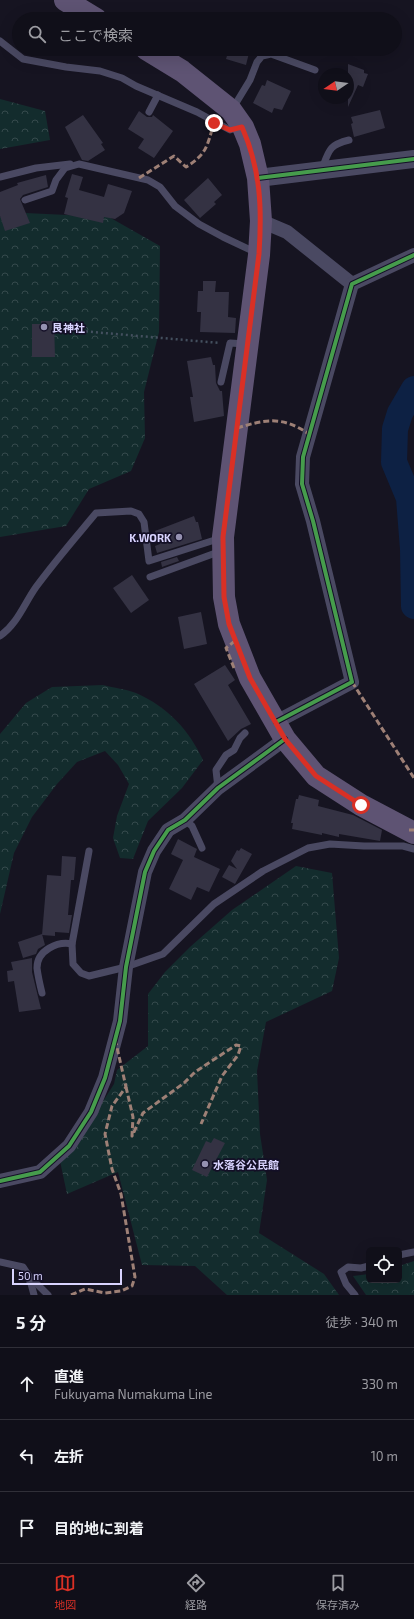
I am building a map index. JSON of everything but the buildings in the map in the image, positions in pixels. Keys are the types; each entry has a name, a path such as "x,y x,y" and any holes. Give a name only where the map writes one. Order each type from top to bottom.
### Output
{"main road":[{"path":"65,0 85,12"},
{"path":"157,56 182,71 237,118 250,144 258,178 261,221 259,254 238,343 223,544 224,597 229,624 250,678 280,731 316,776 361,805 414,833"}],"street":[{"path":"258,178 414,159"},
{"path":"261,221 287,232 352,284"},
{"path":"0,1181 40,1172 69,1146 91,1112 105,1078 120,1021 126,967 145,872 154,851 168,830 185,820 280,731 352,682 313,521 302,484 303,457 352,284 414,255"}],"lane":[{"path":"0,41 12,51"},
{"path":"18,56 22,59 66,67 100,71 158,94 197,112 230,130 237,118 256,62 262,56"},
{"path":"276,56 315,70"},
{"path":"149,112 158,94"},
{"path":"322,171 330,148 337,143 349,140"},
{"path":"25,200 52,191 56,180 65,168 79,164"},
{"path":"0,177 36,168 79,164 148,180 160,187 175,206 199,224 259,254"},
{"path":"221,382 238,343"},
{"path":"0,636 9,630 25,608 36,588 96,513 131,511 139,514 144,522 149,561 223,544"},
{"path":"150,577 223,544"},
{"path":"218,788 216,770 226,755 234,750 240,738 245,733"},
{"path":"185,820 192,826 202,848"},
{"path":"89,851 72,944 73,964 81,973 89,976 126,967 163,954 214,904 263,871 308,848 330,844 403,846 414,850"},
{"path":"42,993 37,966 41,956 48,948 64,942 72,944"},
{"path":"402,1254 414,1252"},
{"path":"0,1262 23,1267 34,1295"},
{"path":"355,1295 346,1284 341,1272 348,1267 366,1267"},
{"path":"30,1282 37,1284 48,1295"}],"path":[{"path":"81,331 186,341 238,343"}],"green space":[{"path":"0,99 45,111 50,140 0,149"},
{"path":"25,213 109,217 160,246 159,332 144,392 145,438 131,471 89,489 66,526 0,537 0,217"},
{"path":"103,685 136,693 168,712 184,729 203,760 182,788 148,821 133,859 120,858 113,838 117,816 129,784 118,765 105,751 77,762 57,784 32,817 14,853 0,914 0,734 26,703 52,687"},
{"path":"296,866 332,873 339,958 332,991 266,1022 257,1071 260,1134 267,1180 259,1233 324,1274 339,1295 227,1295 195,1266 142,1265 118,1172 67,1194 60,1161 72,1150 114,1084 117,1070 148,1046 148,994 165,972 190,947 232,910"},
{"path":"414,1261 414,1295 366,1295 353,1276 366,1274 366,1283 402,1283 402,1265"}],"waterway":[{"path":"414,389 400,413 395,429 394,462 409,498 413,549 414,606"}],"marked path":[{"path":"139,178 174,156 186,167 193,162 205,149 214,123"},
{"path":"237,428 266,421 274,421 291,424 309,434"},
{"path":"234,668 226,648 236,640"},
{"path":"352,682 414,778"},
{"path":"409,830 414,830"},
{"path":"71,1295 85,1289 105,1293 121,1291 132,1286 135,1277 121,1194 112,1169 105,1134 112,1106 126,1087 116,1043"},
{"path":"126,1087 133,1117 132,1136 143,1113 184,1083 195,1072 236,1045 241,1046 238,1055 222,1076 201,1124"}],"cycle path":[{"path":"258,178 414,159"},
{"path":"276,722 352,682 313,521 302,484 303,457 352,284 414,255"},
{"path":"0,1181 40,1172 69,1146 91,1112 105,1078 120,1021 126,967 145,872 154,851 168,830 185,820 218,788 285,739"}],"place":[{"name":"艮神社","path":"44,327"},
{"name":"K.WORK","path":"179,537"},
{"name":"水落谷公民館","path":"205,1164"}],"route":[{"path":"214,123 230,130 242,127 250,144 258,178 261,221 259,254 246,344 223,537 222,568 224,597 229,624 250,678 285,739 316,776 361,805"}]}
